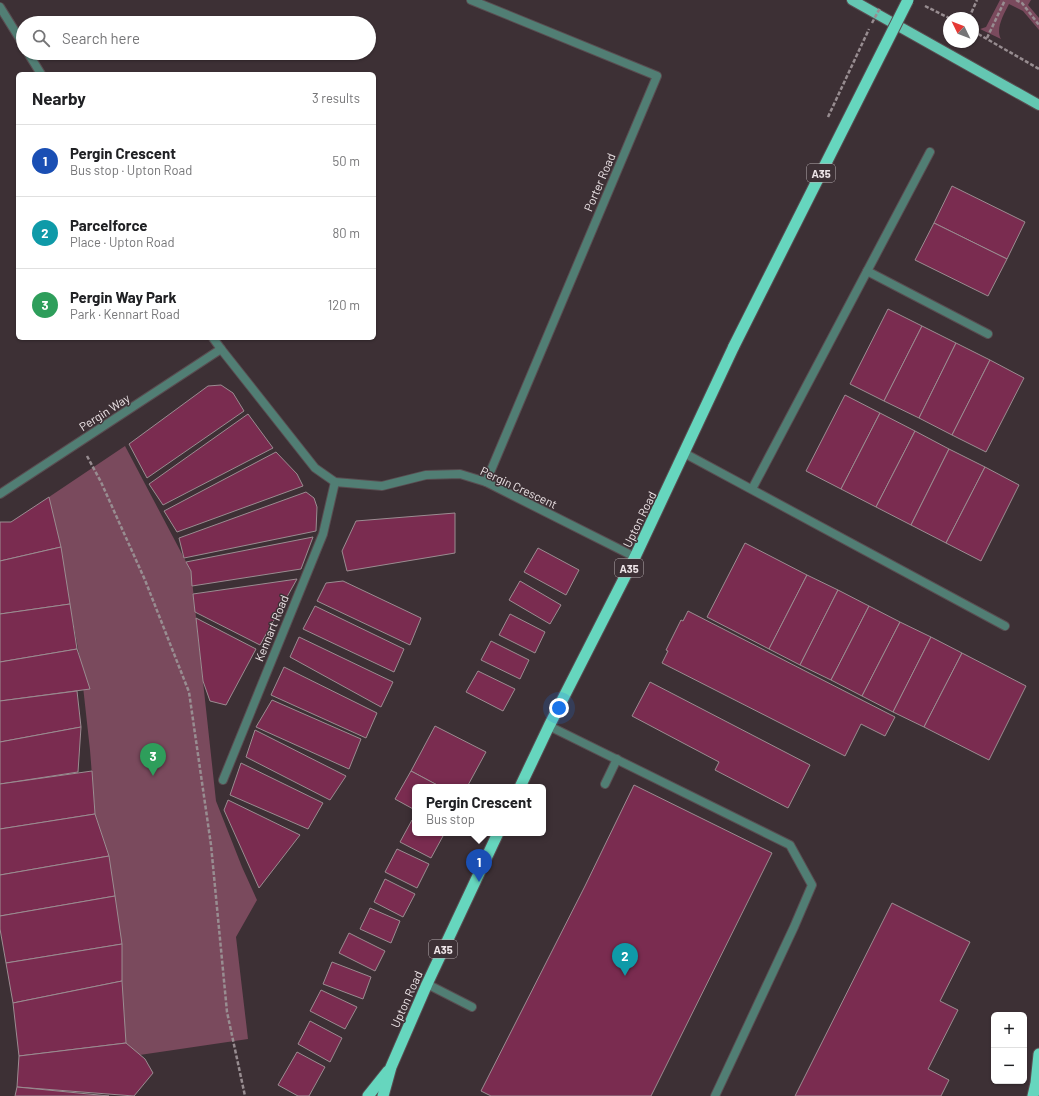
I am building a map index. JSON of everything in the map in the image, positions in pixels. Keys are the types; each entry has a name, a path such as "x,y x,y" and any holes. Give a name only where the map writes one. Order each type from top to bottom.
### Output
{"highway":[{"name":"Upton Road","path":"521,784 549,726 635,557 734,346 908,0"},
{"name":"Upton Road","path":"383,1096 391,1067 426,984 497,836"},
{"path":"1033,1096 1039,1054"},
{"name":"Upton Road","path":"368,1096 391,1067"}],"main road":[{"path":"852,0 1039,105"}],"street":[{"name":"Porter Road","path":"470,0 656,76 486,482"},
{"path":"0,7 16,33"},
{"path":"32,60 40,72"},
{"path":"752,489 930,152"},
{"path":"867,271 988,334"},
{"path":"214,340 315,468 335,482"},
{"name":"Pergin Way","path":"0,494 220,349"},
{"path":"684,454 752,489 1005,626"},
{"name":"Pergin Crescent","path":"335,482 382,486 426,475 460,474 486,482 635,557"},
{"name":"Kennart Road","path":"223,780 323,534 335,482"},
{"path":"549,726 790,845 812,885 715,1096"},
{"path":"605,784 618,759"},
{"path":"426,984 472,1007"}],"path":[{"path":"972,12 977,0"},
{"path":"987,38 1005,0"},
{"path":"1016,0 1022,3 1039,25"},
{"path":"919,3 943,15"},
{"path":"872,23 880,8"},
{"path":"979,34 1039,69"},
{"path":"79,442 101,482 144,580 189,692 211,845 227,1012 244,1096"}],"shaded area":[{"path":"1000,0 1031,0 1028,5 1039,18 1039,30 1023,11 1009,4 1000,26 999,35 1001,39 980,29 986,27"},
{"path":"125,446 191,571 216,801 242,867 257,900 236,937 248,1039 126,1057 126,1042 95,814 80,659 49,497"}],"building":[{"path":"952,186 1025,222 1007,259 934,223"},
{"path":"934,223 1007,259 988,296 915,260"},
{"path":"888,309 922,326 884,401 850,384"},
{"path":"922,326 956,343 919,418 884,401"},
{"path":"956,343 990,360 952,435 919,418"},
{"path":"990,360 1024,378 986,452 952,435"},
{"path":"221,385 233,393 244,411 147,478 129,444 208,386"},
{"path":"845,395 880,413 841,489 806,471"},
{"path":"880,413 915,431 876,507 841,489"},
{"path":"248,414 273,448 163,505 149,484"},
{"path":"915,431 949,449 911,525 876,507"},
{"path":"949,449 985,467 946,543 911,525"},
{"path":"276,452 297,474 303,486 177,532 164,511"},
{"path":"985,467 1019,485 981,561 946,543"},
{"path":"306,492 314,498 317,507 316,531 184,558 179,538"},
{"path":"49,497 61,547 0,561 0,522 11,522"},
{"path":"455,513 455,553 347,571 342,551 356,521"},
{"path":"313,537 301,569 192,586 191,571 186,562"},
{"path":"745,543 807,575 769,649 707,617"},
{"path":"61,547 70,604 0,614 0,561"},
{"path":"538,548 579,570 566,595 524,572"},
{"path":"807,575 838,590 800,665 769,649"},
{"path":"297,579 260,645 195,612 193,594"},
{"path":"343,581 421,618 410,645 317,601 326,583"},
{"path":"520,581 561,605 550,624 509,600"},
{"path":"838,590 869,606 831,680 800,665"},
{"path":"70,604 77,649 0,662 0,614"},
{"path":"315,606 404,649 394,672 303,629"},
{"path":"869,606 900,622 862,696 831,680"},
{"path":"688,611 895,717 885,736 861,724 845,756 662,663 668,651 666,650 681,620 683,621"},
{"path":"510,614 545,632 535,653 499,635"},
{"path":"196,618 256,649 226,705 210,701 203,681"},
{"path":"900,622 931,637 893,712 862,696"},
{"path":"299,637 393,682 381,707 290,657"},
{"path":"931,637 962,653 924,727 893,712"},
{"path":"491,641 529,660 520,679 481,660"},
{"path":"77,649 90,689 0,701 0,662"},
{"path":"962,653 1026,686 989,760 924,727"},
{"path":"284,667 377,713 366,738 271,695"},
{"path":"478,671 515,689 503,711 466,692"},
{"path":"650,682 810,765 788,808 715,770 719,762 632,716"},
{"path":"77,691 81,727 0,742 0,701"},
{"path":"272,700 361,739 349,769 256,727"},
{"path":"435,726 486,752 469,784 435,784 411,771"},
{"path":"81,727 78,772 0,784 0,742"},
{"path":"255,730 346,776 330,800 246,757"},
{"path":"241,763 323,803 308,829 230,795"},
{"path":"92,771 95,814 0,829 0,784"},
{"path":"411,771 435,784 412,784 412,808 395,799"},
{"path":"634,785 772,853 651,1096 491,1096 481,1091 585,886"},
{"path":"228,800 300,835 259,888 224,810"},
{"path":"95,814 109,856 0,875 0,829"},
{"path":"412,820 412,836 443,836 431,858 400,842"},
{"path":"397,849 429,864 417,888 385,872"},
{"path":"109,856 115,896 0,916 0,875"},
{"path":"385,879 415,894 403,917 374,902"},
{"path":"115,896 122,944 6,963 0,929 0,916"},
{"path":"892,903 970,942 940,1001 958,1010 928,1069 949,1080 941,1096 795,1096"},
{"path":"370,908 400,921 391,943 360,929"},
{"path":"349,933 385,951 375,971 339,953"},
{"path":"122,944 122,981 13,1003 6,963"},
{"path":"332,962 371,977 363,999 323,984"},
{"path":"122,981 126,1043 19,1056 13,1003"},
{"path":"321,990 357,1007 345,1029 310,1011"},
{"path":"310,1021 342,1038 330,1062 298,1044"},
{"path":"126,1043 145,1059 153,1073 134,1096 17,1087 19,1056"},
{"path":"297,1052 325,1067 309,1096 298,1096 278,1085"},
{"path":"17,1087 109,1096 15,1096"}],"place":[{"name":"Pergin Way Park","path":"153,776"},
{"name":"Pergin Crescent","path":"479,882"},
{"name":"Parcelforce","path":"625,976"}]}
